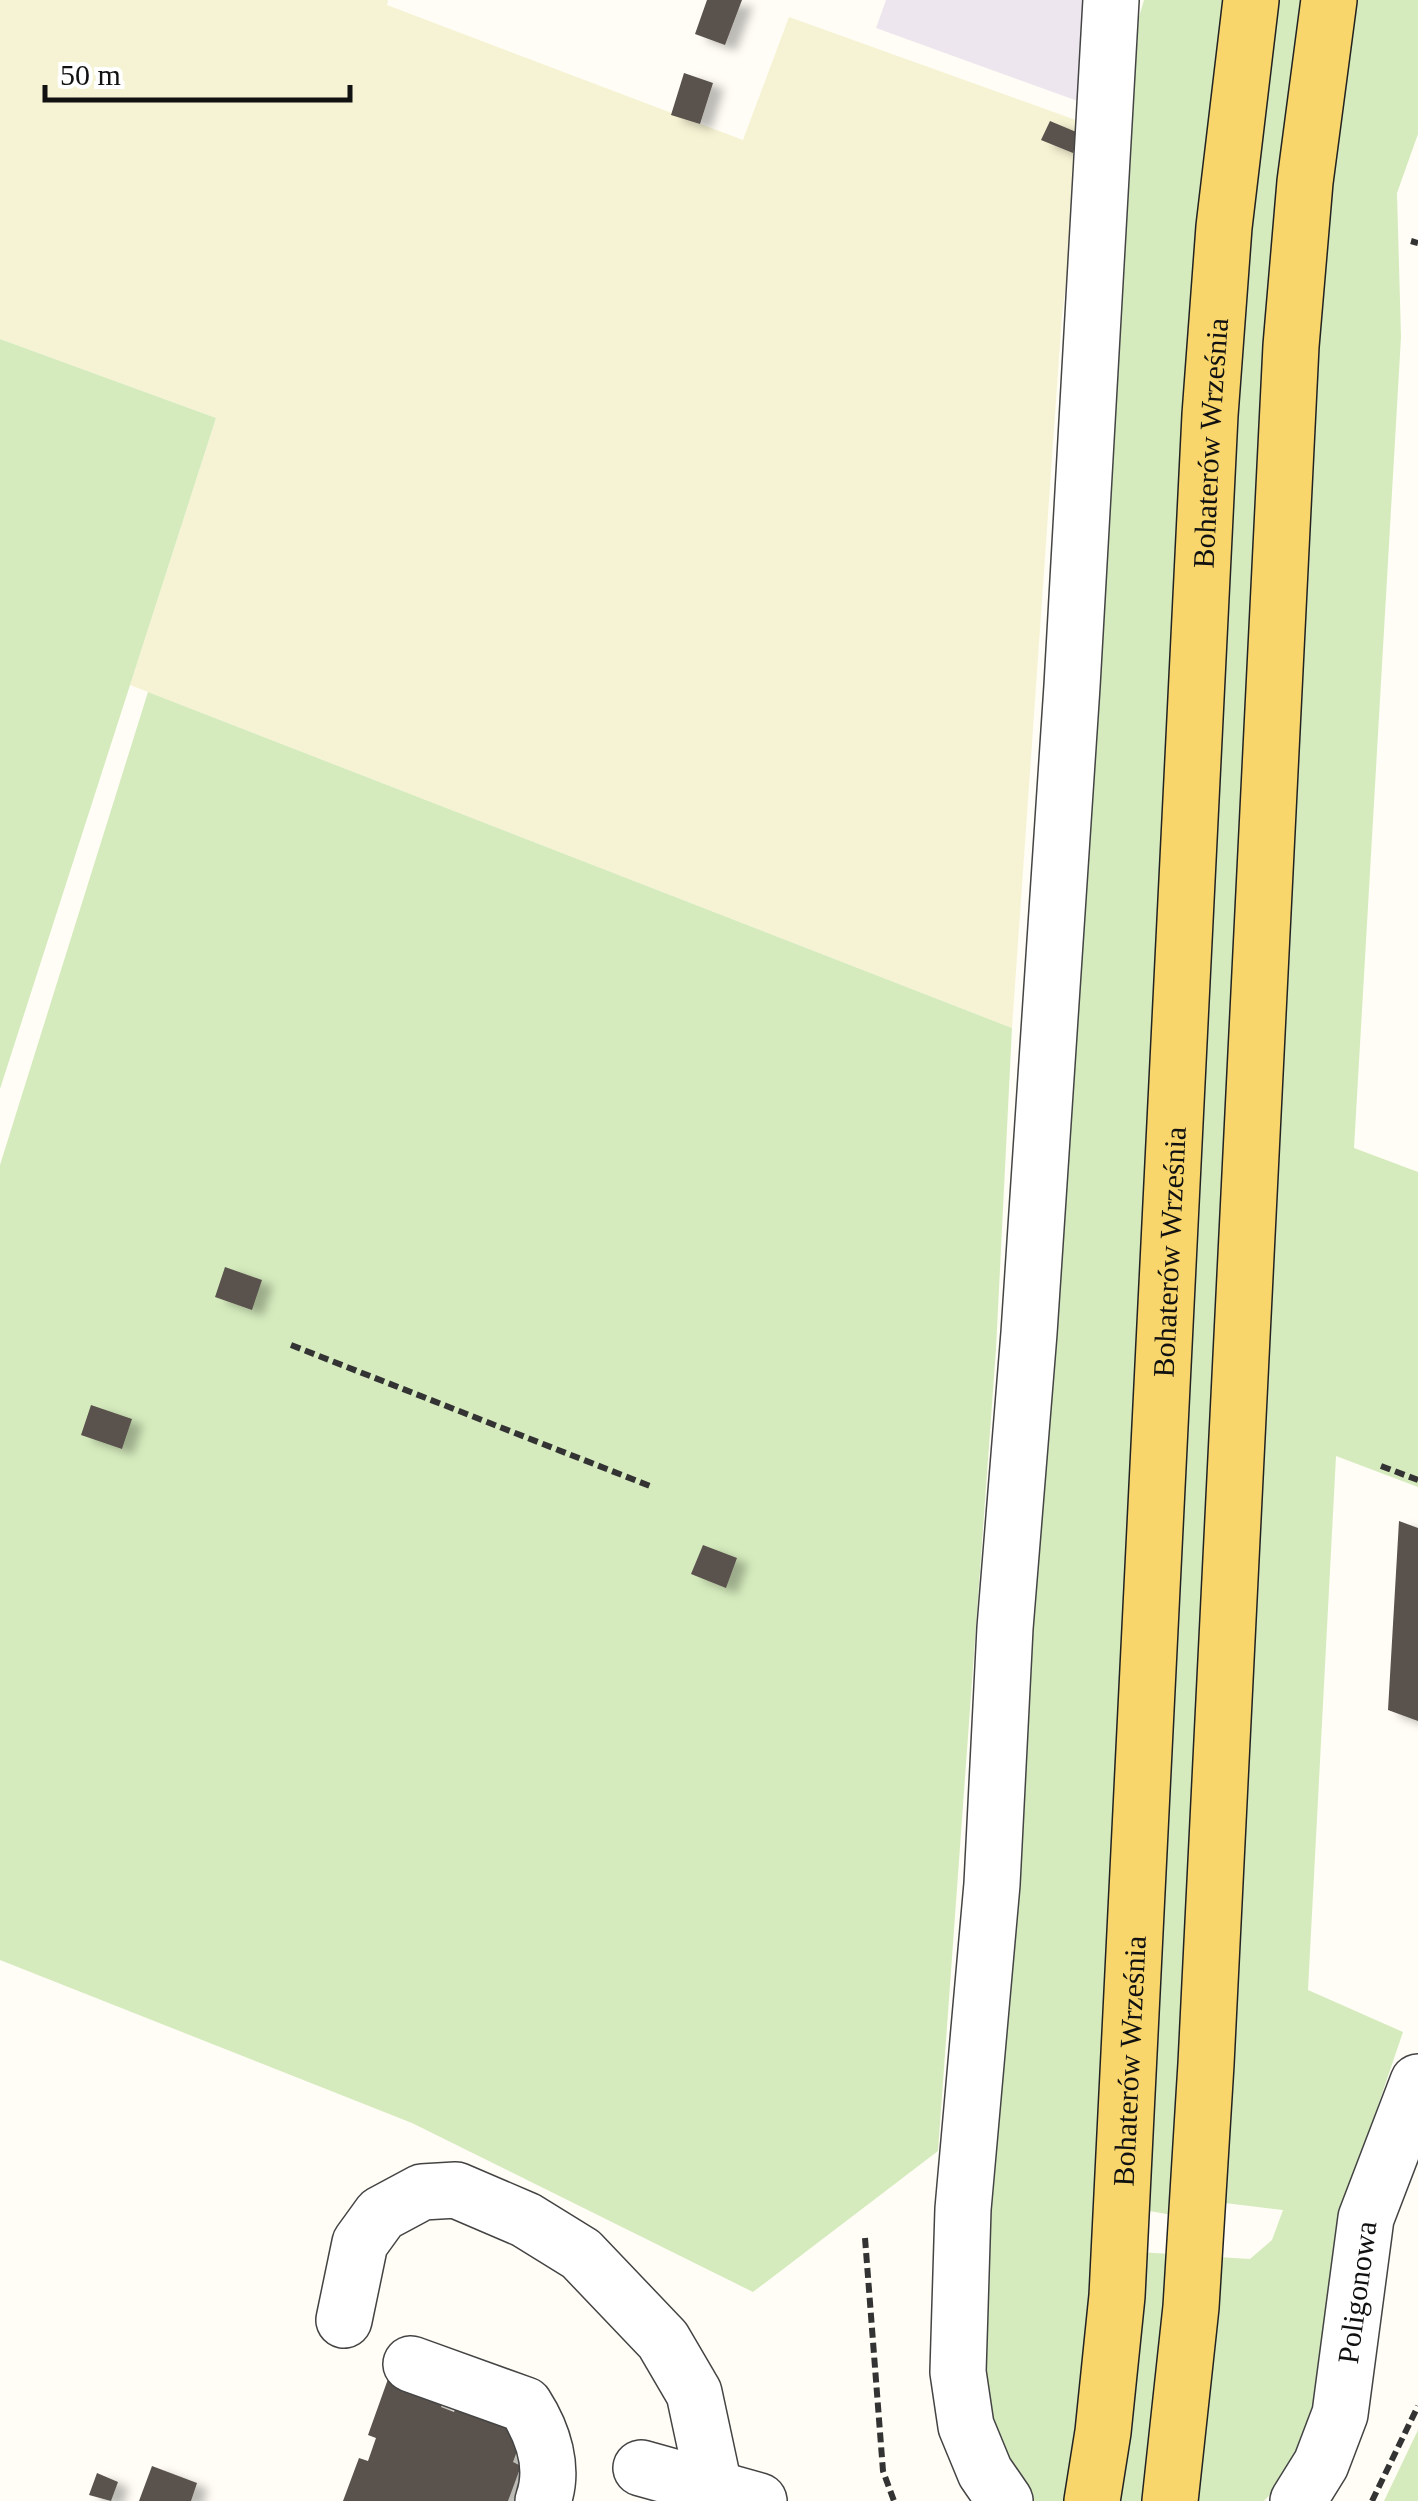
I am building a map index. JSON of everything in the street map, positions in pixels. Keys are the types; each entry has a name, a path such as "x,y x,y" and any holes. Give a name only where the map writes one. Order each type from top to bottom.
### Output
{"main road":[{"name":"Bohaterów Września","path":"1092,2501 1117,2296 1210,415 1224,227 1251,0"},
{"path":"1170,2501 1184,2394 1198,2185 1290,363 1304,197 1329,0"}],"street":[{"path":"1005,2501 985,2472 966,2426 958,2372 963,2209 992,1884 1006,1628 1030,1333 1111,0"},
{"name":"Poligonowa","path":"1298,2501 1321,2464 1340,2414 1366,2218 1418,2082"},
{"path":"344,2320 360,2242 381,2214 422,2192 456,2190 526,2220 581,2254 663,2340 694,2393 736,2494"},
{"path":"411,2364 525,2405 544,2441 549,2486 543,2501"},
{"path":"641,2468 736,2494"}],"path":[{"path":"290,1345 650,1486"},
{"path":"1381,1466 1418,1480"},
{"path":"865,2238 883,2471 894,2501"},
{"path":"1372,2501 1418,2406"}],"shaded area":[{"path":"0,0 388,0 387,5 743,140 789,17 1087,124 1062,315 1012,1028 130,685 216,418 0,339"},
{"path":"886,0 1093,0 1086,104 876,28"}],"green space":[{"path":"1144,0 1230,0 1091,2249 1250,2259 1272,2240 1283,2210 1225,2203 1321,225 1354,0 1418,0 1418,134 1397,193 1401,337 1354,1148 1418,1172 1418,1487 1336,1456 1308,1990 1403,2032 1342,2211 1323,2409 1302,2462 1264,2501 1032,2501 1004,2468 975,2366 1139,17"},
{"path":"1276,0 1306,0 1172,2215 1144,2210 1244,282"},
{"path":"0,339 216,418 0,1089"},
{"path":"148,692 1012,1028 996,1349 938,2151 753,2292 412,2123 0,1960 0,1165"},
{"path":"1418,2430 1418,2501 1384,2501"}],"building":[{"path":"707,0 742,0 725,45 695,34"},
{"path":"684,73 713,83 700,124 671,115"},
{"path":"1050,121 1081,134 1073,153 1041,140"},
{"path":"225,1267 262,1280 252,1310 215,1297"},
{"path":"91,1405 132,1419 122,1449 81,1435"},
{"path":"1399,1521 1418,1528 1418,1721 1388,1710"},
{"path":"703,1545 737,1558 726,1588 691,1574"},
{"path":"388,2379 444,2400 441,2407 454,2412 457,2405 516,2427 511,2440 520,2443 513,2462 521,2466 508,2501 343,2501 359,2458 368,2461 376,2438 368,2435"},
{"path":"152,2466 197,2483 191,2501 139,2501"},
{"path":"97,2473 118,2482 111,2501 89,2495"}]}
